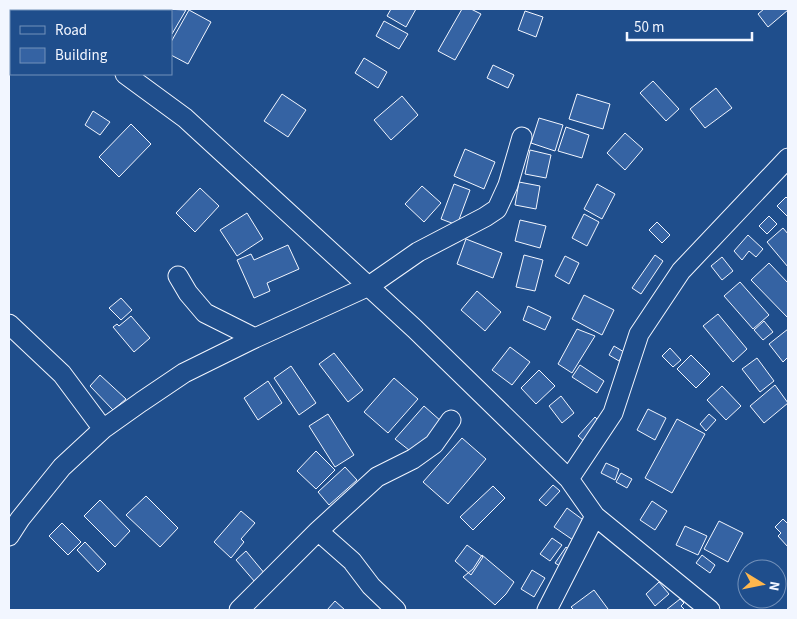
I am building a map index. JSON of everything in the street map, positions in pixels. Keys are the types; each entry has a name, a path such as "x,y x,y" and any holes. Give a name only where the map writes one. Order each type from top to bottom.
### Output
{"street":[{"path":"126,75 185,118 369,286 569,479 595,516 710,610"},
{"path":"9,536 20,519 62,467 103,429 184,373 369,286 418,252 497,209 508,185 522,137"},
{"path":"569,479 613,413 640,334 681,271 788,158"},
{"path":"178,276 188,293 205,313 255,338"},
{"path":"9,324 62,374 103,429"},
{"path":"239,610 318,531 377,477 412,459 434,444 451,420"},
{"path":"547,610 595,516"},
{"path":"318,531 352,561 371,586 396,610"}],"building":[{"path":"164,9 186,10 172,34 172,10"},
{"path":"391,9 416,9 406,27 387,16"},
{"path":"462,9 471,9 481,14 455,60 438,51"},
{"path":"764,9 788,10 768,27 758,14"},
{"path":"189,10 211,22 188,64 172,56 172,40"},
{"path":"525,11 543,17 536,37 518,30"},
{"path":"384,21 408,34 399,49 376,36"},
{"path":"364,58 387,72 378,88 355,73"},
{"path":"493,65 514,75 508,88 487,78"},
{"path":"653,81 679,109 666,121 640,93"},
{"path":"716,88 732,108 705,128 690,109"},
{"path":"282,94 306,110 288,137 264,121"},
{"path":"577,94 610,104 603,129 569,119"},
{"path":"402,96 418,115 391,140 374,120"},
{"path":"93,111 110,122 100,135 85,125"},
{"path":"539,118 563,125 555,151 531,143"},
{"path":"131,124 151,144 119,177 99,157"},
{"path":"566,127 589,135 582,158 558,151"},
{"path":"625,133 643,149 625,170 607,153"},
{"path":"465,149 495,162 484,189 454,176"},
{"path":"530,150 551,155 546,178 525,174"},
{"path":"519,182 540,186 536,209 515,205"},
{"path":"454,184 470,190 457,225 441,219"},
{"path":"597,184 615,194 602,219 584,209"},
{"path":"422,186 441,203 424,222 405,204"},
{"path":"200,188 219,206 195,232 176,213"},
{"path":"786,197 788,199 788,217 777,206"},
{"path":"247,213 263,239 237,256 220,230"},
{"path":"584,214 599,222 587,246 572,238"},
{"path":"769,216 777,224 767,234 759,226"},
{"path":"520,220 546,226 540,248 515,241"},
{"path":"657,222 670,235 662,243 649,230"},
{"path":"783,228 788,234 788,267 767,242"},
{"path":"748,235 763,249 756,257 749,251 742,260 734,251"},
{"path":"466,239 502,253 493,278 457,264"},
{"path":"288,245 299,269 267,283 270,291 254,298 237,260 251,254 254,260"},
{"path":"524,255 543,260 535,291 516,287"},
{"path":"655,255 663,261 641,294 632,288"},
{"path":"565,256 579,263 569,284 555,276"},
{"path":"722,257 733,271 722,280 711,266"},
{"path":"769,263 788,283 788,318 751,280"},
{"path":"740,282 769,315 753,329 724,296"},
{"path":"477,291 501,312 485,331 461,310"},
{"path":"584,295 614,310 602,335 572,319"},
{"path":"121,298 132,310 121,320 109,308"},
{"path":"528,306 551,317 545,330 523,320"},
{"path":"718,314 747,349 733,362 703,326"},
{"path":"131,316 150,338 134,352 113,327 117,324 119,326"},
{"path":"764,321 773,332 763,340 754,330"},
{"path":"577,329 595,336 572,373 558,364"},
{"path":"788,329 788,357 783,362 769,344"},
{"path":"614,346 624,352 619,361 609,355"},
{"path":"510,347 530,362 512,385 492,370"},
{"path":"670,348 681,360 673,367 662,356"},
{"path":"334,353 363,390 348,402 319,364"},
{"path":"691,355 710,374 696,388 677,369"},
{"path":"757,358 774,381 760,392 742,369"},
{"path":"580,365 604,381 597,393 572,377"},
{"path":"291,366 316,403 299,415 274,378"},
{"path":"539,370 555,386 536,404 521,388"},
{"path":"100,375 126,399 113,410 90,386"},
{"path":"394,378 418,399 388,433 364,412"},
{"path":"268,381 282,403 258,420 244,398"},
{"path":"775,385 788,403 764,423 750,406"},
{"path":"722,386 741,406 726,420 707,400"},
{"path":"561,396 574,413 562,423 549,406"},
{"path":"424,406 442,422 414,454 395,439"},
{"path":"648,409 666,418 655,440 637,430"},
{"path":"328,414 354,455 335,467 309,426"},
{"path":"709,414 716,420 706,431 700,424"},
{"path":"595,417 602,424 585,442 578,436"},
{"path":"677,419 705,434 672,493 645,478"},
{"path":"462,438 486,459 448,504 423,482"},
{"path":"316,451 335,470 316,489 297,471"},
{"path":"606,463 619,469 615,480 601,473"},
{"path":"345,467 357,480 329,505 318,492"},
{"path":"621,473 632,479 627,488 616,482"},
{"path":"553,485 560,491 546,506 539,500"},
{"path":"493,486 505,498 473,530 460,517"},
{"path":"146,496 178,528 160,547 126,515"},
{"path":"100,500 130,531 115,547 84,516"},
{"path":"652,501 667,511 655,530 640,520"},
{"path":"567,508 586,522 573,540 554,527"},
{"path":"241,511 255,523 241,539 244,542 231,558 214,542"},
{"path":"783,519 788,524 788,547 778,536 781,533 775,527"},
{"path":"719,521 743,533 728,562 704,549"},
{"path":"62,523 81,542 68,555 49,536"},
{"path":"685,526 707,536 698,555 676,545"},
{"path":"552,538 562,545 550,561 540,554"},
{"path":"85,542 106,564 98,572 77,550"},
{"path":"467,545 483,557 471,575 455,561"},
{"path":"566,547 573,553 563,568 555,563"},
{"path":"246,551 265,574 255,582 236,560"},
{"path":"482,555 514,582 495,605 463,577 473,569"},
{"path":"702,555 715,565 710,573 696,563"},
{"path":"532,570 545,578 534,597 521,589"},
{"path":"659,582 669,594 655,606 646,594"},
{"path":"594,590 607,610 574,610 571,607"},
{"path":"680,599 684,603 681,606 685,610 666,610"},
{"path":"335,601 345,610 327,610"}]}
